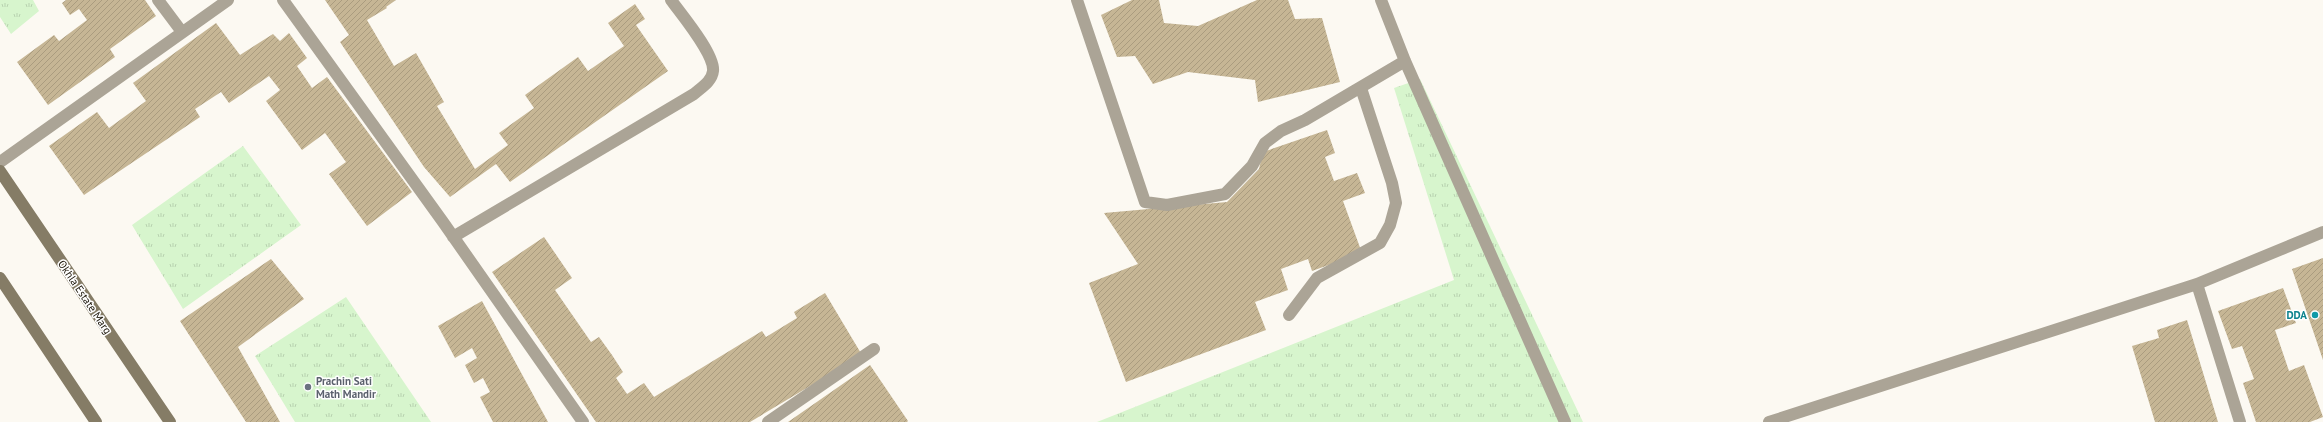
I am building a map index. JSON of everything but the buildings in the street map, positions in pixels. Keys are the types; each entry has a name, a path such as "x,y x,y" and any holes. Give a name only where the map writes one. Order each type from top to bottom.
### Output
{"main road":[{"name":"Okhla Estate Marg","path":"0,171 170,422"},
{"path":"0,278 96,422"}],"street":[{"path":"158,0 182,32"},
{"path":"0,162 228,0"},
{"path":"283,0 453,237 583,422"},
{"path":"453,237 694,94 708,82 713,71 711,58 671,0"},
{"path":"1076,0 1145,202 1167,205 1225,194 1252,166 1265,143 1280,131 1305,120 1405,61"},
{"path":"1381,0 1405,61 1565,422"},
{"path":"1289,315 1317,278 1380,243 1390,225 1396,203 1392,183 1360,88"},
{"path":"1769,422 2197,284 2323,232"},
{"path":"2197,284 2240,422"},
{"path":"768,422 874,349"}],"green space":[{"path":"0,0 33,0 39,11 11,34 0,17"},
{"path":"1420,79 1583,422 1097,422 1454,280 1394,88"},
{"path":"243,146 301,225 183,309 132,225"},
{"path":"346,297 431,422 295,422 255,356"}],"place":[{"name":"DDA","path":"2315,315"},
{"name":"Prachin Sati Math Mandir","path":"308,387"}]}
